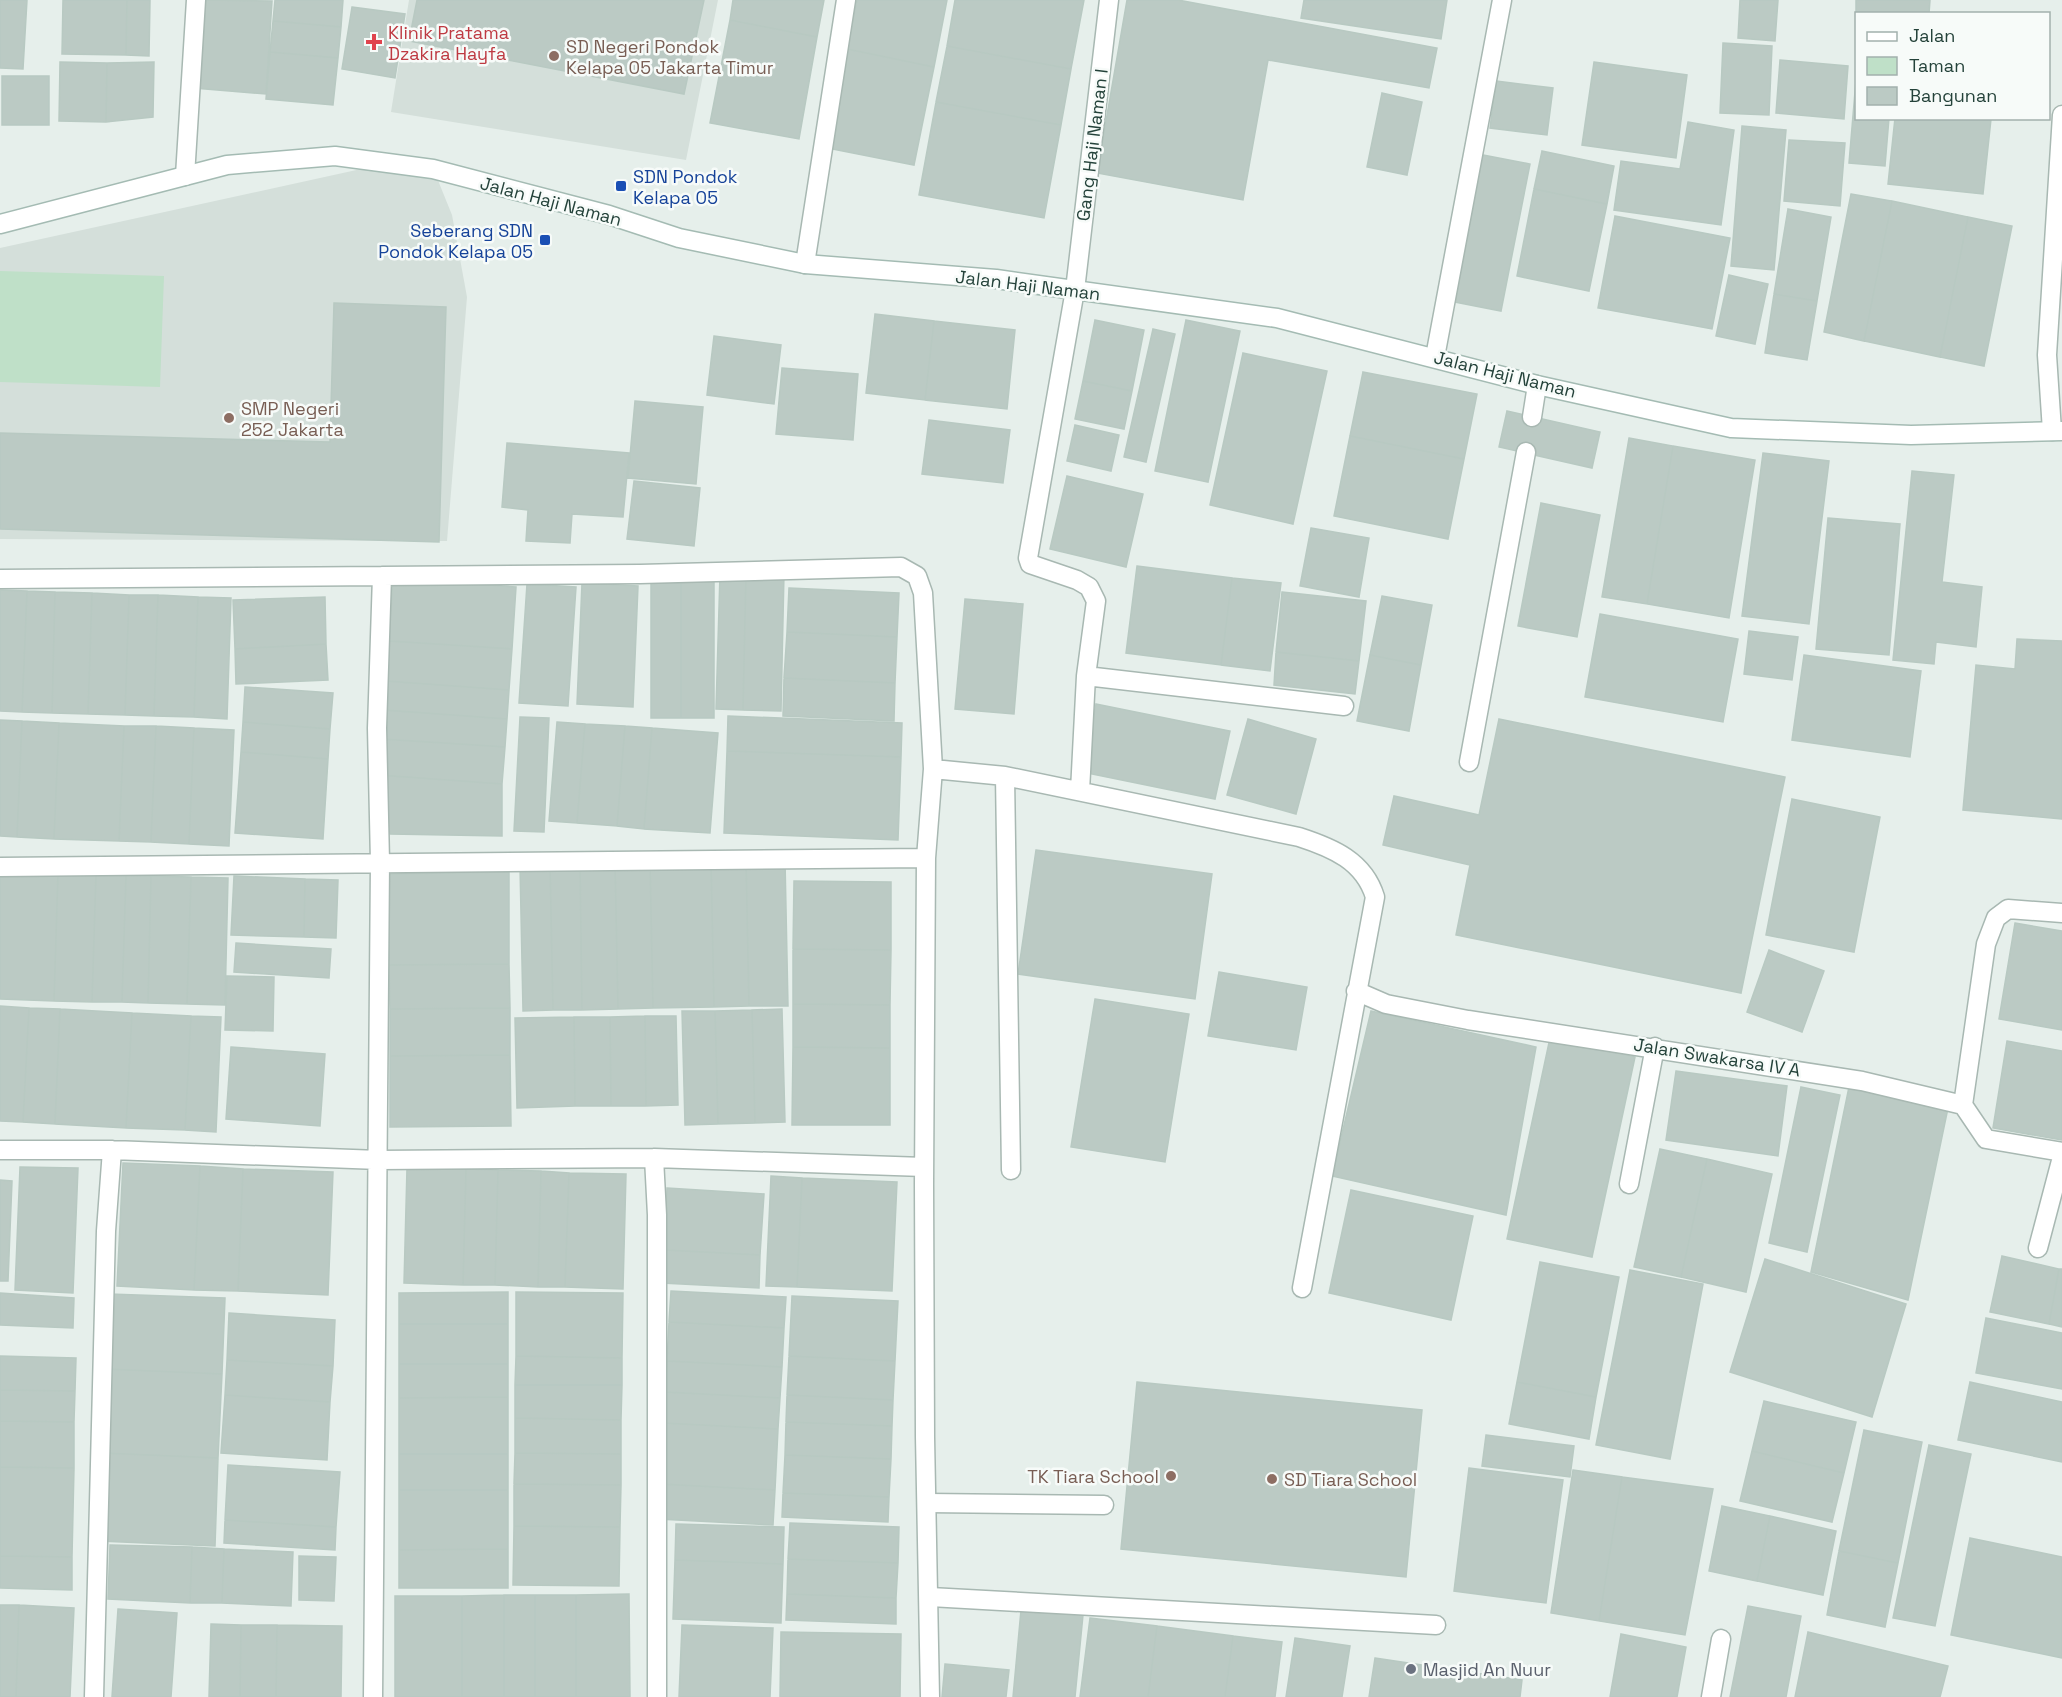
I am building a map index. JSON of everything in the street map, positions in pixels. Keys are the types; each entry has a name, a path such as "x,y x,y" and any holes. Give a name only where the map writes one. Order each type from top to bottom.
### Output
{"street":[{"path":"185,176 196,0"},
{"path":"804,264 846,0"},
{"name":"Gang Haji Naman I","path":"1080,791 1086,676 1096,601 1089,587 1083,583 1036,568 1030,564 1028,558 1075,290 1109,0"},
{"path":"1435,357 1502,0"},
{"path":"2057,431 2047,355 2062,115"},
{"name":"Jalan Haji Naman","path":"0,224 226,165 335,156 433,169 609,215 680,238 804,264 996,279 1277,318 1537,385 1731,429 1911,435 2057,431"},
{"path":"1532,417 1537,385"},
{"path":"1469,762 1526,452"},
{"path":"0,579 640,574 901,567 917,576 923,593 933,769 926,858 924,1167 930,1697"},
{"path":"373,1697 379,1160 380,862 377,728 382,576"},
{"path":"1086,676 1344,706"},
{"path":"933,769 1005,776 1299,837 1331,847 1359,866 1370,880 1375,897 1302,1288"},
{"path":"1005,776 1011,1170"},
{"path":"0,867 926,858"},
{"path":"2062,914 2008,909 1996,918 1986,944 1962,1105 1986,1139 2062,1152"},
{"name":"Jalan Swakarsa IV A","path":"1356,991 1386,1004 1486,1023 1655,1047 1862,1081 1962,1105"},
{"path":"1629,1184 1655,1047"},
{"path":"0,1150 112,1150 379,1160 654,1158 924,1167"},
{"path":"94,1697 106,1231 112,1150"},
{"path":"2038,1248 2062,1157"},
{"path":"654,1158 657,1215 657,1697"},
{"path":"927,1503 1104,1505"},
{"path":"930,1597 1436,1625"},
{"path":"1711,1697 1721,1639"}],"shaded area":[{"name":"SD Negeri Pondok Kelapa 05 Jakarta Timur","path":"409,0 718,0 686,160 391,112"},
{"name":"SMP Negeri 252 Jakarta","path":"433,168 452,215 467,297 447,541 0,539 0,248 361,169"}],"green space":[{"path":"0,271 164,276 160,387 0,382"}],"building":[{"path":"0,0 27,0 23,69 0,68"},
{"path":"63,0 127,0 126,55 62,54"},
{"path":"127,0 150,0 149,56 126,55"},
{"path":"201,0 272,1 266,94 194,88"},
{"path":"275,0 343,0 341,27 273,21"},
{"path":"417,0 704,0 684,94 409,41"},
{"path":"733,0 824,0 817,37 730,20"},
{"path":"857,0 947,0 934,67 847,49"},
{"path":"955,0 1084,0 1071,69 947,46"},
{"path":"1127,0 1178,0 1437,48 1429,88 1268,60 1243,200 1097,173"},
{"path":"1304,0 1447,0 1441,39 1301,18"},
{"path":"1740,0 1778,0 1775,41 1738,38"},
{"path":"1856,0 1930,0 1929,12 1856,12"},
{"name":"Klinik Pratama Dzakira Hayfa","path":"352,7 405,14 395,78 342,69"},
{"path":"730,20 817,37 799,139 710,123"},
{"path":"273,21 341,27 338,58 270,52"},
{"path":"1723,43 1772,46 1769,115 1720,113"},
{"path":"947,46 1071,69 1061,125 936,102"},
{"path":"847,49 934,67 914,165 827,148"},
{"path":"270,52 338,58 333,105 266,99"},
{"path":"1780,60 1848,66 1844,119 1776,113"},
{"path":"60,62 107,63 106,122 59,121"},
{"path":"154,62 153,117 106,122 107,63"},
{"path":"1594,62 1687,75 1676,158 1582,145"},
{"path":"2,76 49,76 49,125 2,125"},
{"path":"1496,81 1553,88 1547,135 1490,128"},
{"path":"1855,92 1855,120 1889,120 1885,166 1849,163"},
{"path":"1382,93 1422,102 1407,175 1367,167"},
{"path":"936,102 1061,125 1044,218 919,195"},
{"path":"1895,120 1991,120 1983,194 1888,184"},
{"path":"1688,122 1734,130 1721,225 1614,210 1621,161 1680,169"},
{"path":"1742,126 1786,130 1774,270 1731,266"},
{"path":"1789,140 1845,143 1840,206 1784,201"},
{"path":"1542,151 1614,166 1607,204 1534,189"},
{"path":"1478,154 1530,164 1501,311 1449,301"},
{"path":"1534,189 1607,204 1589,291 1517,276"},
{"path":"1851,194 1892,201 1864,341 1824,332"},
{"path":"1892,201 1968,217 1940,357 1864,341"},
{"path":"1788,209 1831,217 1817,301 1774,294"},
{"path":"1615,216 1730,238 1712,329 1598,308"},
{"path":"1968,217 2012,226 1984,366 1940,357"},
{"path":"1729,275 1768,284 1755,344 1716,336"},
{"path":"1774,294 1817,301 1807,360 1765,353"},
{"path":"334,303 446,307 439,542 0,529 0,433 330,442"},
{"path":"875,314 934,321 925,400 866,393"},
{"path":"1095,320 1144,330 1132,391 1083,381"},
{"path":"1186,320 1240,331 1208,482 1155,471"},
{"path":"934,321 1015,330 1007,409 925,400"},
{"path":"1153,329 1175,334 1146,462 1124,457"},
{"path":"714,336 781,345 774,404 707,395"},
{"path":"1243,353 1327,371 1293,524 1210,505"},
{"path":"782,368 858,374 853,440 776,434"},
{"path":"1363,372 1477,394 1464,459 1350,436"},
{"path":"1083,381 1132,391 1124,429 1075,419"},
{"path":"635,401 703,407 696,484 628,478"},
{"path":"1507,411 1600,432 1592,468 1499,447"},
{"path":"929,420 1010,430 1003,483 922,474"},
{"path":"1075,425 1119,435 1111,471 1067,461"},
{"path":"1350,436 1464,459 1448,539 1334,516"},
{"path":"1629,438 1673,446 1647,604 1602,597"},
{"path":"507,443 629,453 623,517 572,514 570,543 526,541 528,510 502,507"},
{"path":"1673,446 1755,460 1729,618 1647,604"},
{"path":"1763,453 1829,461 1809,624 1742,616"},
{"path":"1912,471 1954,475 1942,582 1982,587 1976,647 1936,642 1934,664 1893,660"},
{"path":"1067,476 1143,494 1126,567 1050,549"},
{"path":"634,481 700,488 694,546 627,539"},
{"path":"1541,503 1600,515 1577,637 1518,626"},
{"path":"1828,518 1900,524 1889,655 1816,649"},
{"path":"1311,528 1369,538 1359,597 1300,586"},
{"path":"1137,566 1232,578 1221,665 1126,653"},
{"path":"746,573 784,573 781,711 743,710"},
{"path":"746,573 743,710 716,709 720,574"},
{"path":"393,578 516,587 512,649 389,641"},
{"path":"1232,578 1281,583 1270,671 1221,665"},
{"path":"651,580 681,580 681,718 651,718"},
{"path":"681,580 714,580 714,718 681,718"},
{"path":"582,583 638,586 633,707 577,704"},
{"path":"527,584 576,587 568,706 519,703"},
{"path":"789,588 899,593 897,637 787,632"},
{"path":"0,590 27,591 22,712 0,711"},
{"path":"27,591 55,592 52,713 22,712"},
{"path":"55,592 92,593 88,714 52,713"},
{"path":"1282,592 1366,601 1359,661 1276,652"},
{"path":"92,593 129,595 125,715 88,714"},
{"path":"129,595 158,595 154,716 125,715"},
{"path":"158,595 198,597 194,717 154,716"},
{"path":"1382,596 1432,605 1421,665 1370,655"},
{"path":"198,597 231,598 227,719 194,717"},
{"path":"325,597 326,644 235,649 233,600"},
{"path":"965,599 1023,604 1014,714 955,709"},
{"path":"1600,614 1738,639 1723,722 1585,697"},
{"path":"1749,631 1798,637 1792,680 1744,674"},
{"path":"787,632 897,637 895,683 784,678"},
{"path":"2017,639 2062,641 2062,819 1963,810 1976,665 2015,669"},
{"path":"389,641 512,649 509,690 386,681"},
{"path":"326,644 328,680 236,684 235,649"},
{"path":"1276,652 1359,661 1355,694 1274,685"},
{"path":"1370,655 1421,665 1409,731 1357,721"},
{"path":"1804,655 1921,671 1910,757 1792,740"},
{"path":"784,678 895,683 894,721 783,716"},
{"path":"386,681 509,690 507,719 384,710"},
{"path":"245,687 333,693 330,729 243,722"},
{"path":"1096,704 1230,731 1215,799 1082,772"},
{"path":"384,710 507,719 505,747 382,739"},
{"path":"728,716 902,723 901,757 727,751"},
{"path":"520,717 549,718 544,832 514,831"},
{"path":"1248,719 1316,739 1296,814 1227,795"},
{"path":"1499,719 1785,777 1741,993 1456,935 1470,865 1383,845 1394,796 1479,815"},
{"path":"0,720 22,721 17,837 0,836"},
{"path":"22,721 59,723 54,839 17,837"},
{"path":"243,722 330,729 328,759 241,752"},
{"path":"557,722 585,724 577,823 549,821"},
{"path":"59,723 124,726 119,841 54,839"},
{"path":"585,724 625,726 617,826 577,823"},
{"path":"124,726 156,726 151,842 119,841"},
{"path":"156,726 194,728 189,844 151,842"},
{"path":"625,726 652,728 644,829 617,826"},
{"path":"194,728 234,730 229,846 189,844"},
{"path":"652,728 718,733 710,833 644,829"},
{"path":"382,739 505,747 502,784 379,775"},
{"path":"727,751 901,757 898,840 724,833"},
{"path":"241,752 328,759 323,839 235,833"},
{"path":"379,775 502,784 502,836 390,834"},
{"path":"1792,799 1880,817 1854,952 1766,935"},
{"path":"1036,850 1212,874 1195,999 1018,974"},
{"path":"785,860 788,1006 749,1006 746,861"},
{"path":"711,861 746,861 749,1006 714,1007"},
{"path":"711,861 714,1007 653,1008 650,862"},
{"path":"650,862 653,1008 618,1009 615,863"},
{"path":"615,863 618,1009 582,1010 580,864"},
{"path":"550,864 580,864 582,1010 553,1010"},
{"path":"550,864 553,1010 523,1011 520,866"},
{"path":"0,871 58,873 54,1001 0,999"},
{"path":"509,872 509,964 389,965 389,874"},
{"path":"58,873 96,874 92,1002 54,1001"},
{"path":"96,874 126,875 122,1002 92,1002"},
{"path":"126,875 151,876 148,1003 122,1002"},
{"path":"151,876 191,877 187,1004 148,1003"},
{"path":"234,876 305,879 304,937 231,935"},
{"path":"191,877 228,878 225,1005 187,1004"},
{"path":"305,879 338,880 336,938 304,937"},
{"path":"794,881 891,882 891,950 793,949"},
{"path":"2015,923 2062,931 2062,1030 1999,1019"},
{"path":"236,943 331,949 329,978 234,972"},
{"path":"793,949 891,950 890,1005 793,1004"},
{"path":"1769,950 1824,971 1802,1032 1747,1012"},
{"path":"509,964 510,1008 390,1009 389,965"},
{"path":"1219,972 1307,987 1296,1050 1208,1036"},
{"path":"227,976 274,977 273,1031 225,1030"},
{"path":"1095,999 1189,1014 1165,1162 1071,1147"},
{"path":"793,1004 890,1005 890,1048 793,1047"},
{"path":"0,1006 29,1008 23,1122 0,1121"},
{"path":"29,1008 60,1009 55,1124 23,1122"},
{"path":"510,1008 510,1055 390,1056 390,1009"},
{"path":"60,1009 132,1013 126,1128 55,1124"},
{"path":"782,1009 785,1122 755,1123 752,1010"},
{"path":"752,1010 755,1123 718,1124 715,1011"},
{"path":"682,1011 715,1011 718,1124 685,1125"},
{"path":"1371,1011 1536,1047 1506,1215 1332,1176"},
{"path":"132,1013 191,1016 185,1130 126,1128"},
{"path":"191,1016 221,1017 216,1132 185,1130"},
{"path":"645,1016 676,1016 678,1105 646,1106"},
{"path":"645,1016 646,1106 611,1106 610,1017"},
{"path":"574,1017 610,1017 611,1106 575,1106"},
{"path":"574,1017 575,1106 517,1108 515,1018"},
{"path":"1550,1038 1635,1057 1592,1257 1507,1239"},
{"path":"2007,1041 2062,1051 2062,1140 1993,1128"},
{"path":"231,1047 325,1054 320,1126 226,1119"},
{"path":"793,1047 890,1048 890,1125 792,1125"},
{"path":"510,1055 511,1126 390,1127 390,1056"},
{"path":"1676,1071 1787,1086 1778,1156 1666,1140"},
{"path":"1801,1087 1840,1095 1807,1252 1769,1243"},
{"path":"1849,1087 1948,1108 1908,1300 1811,1272"},
{"path":"1660,1149 1707,1159 1681,1277 1634,1267"},
{"path":"1707,1159 1772,1174 1746,1292 1681,1277"},
{"path":"123,1163 200,1166 194,1290 117,1286"},
{"path":"200,1166 243,1169 238,1291 194,1290"},
{"path":"20,1167 78,1168 73,1293 15,1290"},
{"path":"407,1168 466,1169 463,1285 404,1283"},
{"path":"243,1169 333,1172 328,1295 238,1291"},
{"path":"466,1169 498,1170 495,1285 463,1285"},
{"path":"498,1170 541,1171 538,1287 495,1285"},
{"path":"541,1171 569,1173 565,1287 538,1287"},
{"path":"569,1173 626,1174 623,1289 565,1287"},
{"path":"771,1176 802,1178 797,1287 766,1286"},
{"path":"802,1178 897,1182 892,1291 797,1287"},
{"path":"0,1180 12,1181 8,1281 0,1281"},
{"path":"667,1188 764,1194 760,1255 665,1250"},
{"path":"1351,1190 1473,1216 1451,1320 1329,1293"},
{"path":"665,1250 760,1255 759,1288 662,1283"},
{"path":"2002,1256 2059,1269 2049,1324 1990,1312"},
{"path":"1765,1259 1906,1304 1872,1417 1730,1372"},
{"path":"1540,1262 1619,1277 1596,1397 1517,1382"},
{"path":"2059,1269 2062,1269 2062,1327 2049,1324"},
{"path":"1630,1270 1703,1284 1670,1459 1596,1445"},
{"path":"671,1291 786,1297 784,1328 669,1322"},
{"path":"508,1292 508,1324 399,1324 399,1293"},
{"path":"516,1292 623,1293 622,1358 516,1356"},
{"path":"0,1293 74,1298 73,1328 0,1325"},
{"path":"109,1294 225,1298 222,1374 106,1369"},
{"path":"792,1296 898,1301 895,1361 789,1356"},
{"path":"229,1313 335,1320 333,1366 227,1360"},
{"path":"1986,1318 2062,1333 2062,1389 1976,1373"},
{"path":"669,1322 784,1328 782,1367 667,1361"},
{"path":"399,1324 508,1324 508,1364 399,1364"},
{"path":"0,1356 76,1358 75,1391 0,1390"},
{"path":"516,1356 622,1358 622,1385 515,1385"},
{"path":"789,1356 895,1361 893,1400 787,1395"},
{"path":"227,1360 333,1366 330,1402 225,1395"},
{"path":"667,1361 782,1367 780,1398 665,1392"},
{"path":"399,1364 508,1364 508,1397 399,1398"},
{"path":"106,1369 222,1374 218,1458 102,1453"},
{"name":"SD Tiara School","path":"1137,1382 1422,1410 1406,1577 1121,1549"},
{"path":"1517,1382 1596,1397 1589,1439 1509,1424"},
{"path":"1970,1382 2062,1402 2062,1462 1958,1440"},
{"path":"515,1385 622,1385 621,1420 515,1418"},
{"path":"0,1390 75,1391 74,1422 0,1421"},
{"path":"665,1392 780,1398 778,1429 663,1423"},
{"path":"225,1395 330,1402 327,1460 221,1453"},
{"path":"787,1395 893,1400 892,1426 786,1422"},
{"path":"508,1397 508,1454 399,1454 399,1398"},
{"path":"1764,1401 1856,1422 1844,1473 1752,1451"},
{"path":"515,1418 621,1420 621,1454 515,1453"},
{"path":"0,1421 74,1422 74,1468 0,1467"},
{"path":"786,1422 892,1426 891,1459 785,1455"},
{"path":"663,1423 778,1429 775,1490 660,1484"},
{"path":"1864,1430 1922,1442 1898,1563 1839,1551"},
{"path":"1486,1435 1574,1446 1570,1477 1482,1466"},
{"path":"1929,1445 1971,1454 1935,1626 1893,1618"},
{"path":"1752,1451 1844,1473 1832,1522 1740,1501"},
{"path":"102,1453 218,1458 215,1546 99,1541"},
{"path":"515,1453 621,1454 621,1485 514,1484"},
{"path":"399,1454 508,1454 508,1490 399,1490"},
{"path":"785,1455 891,1459 889,1497 783,1493"},
{"path":"228,1465 340,1472 336,1527 225,1520"},
{"path":"0,1467 74,1468 72,1557 0,1556"},
{"path":"1469,1468 1563,1480 1546,1603 1454,1591"},
{"path":"1573,1470 1622,1477 1599,1621 1551,1613"},
{"path":"1622,1477 1713,1489 1685,1635 1599,1621"},
{"path":"514,1484 621,1485 620,1527 514,1526"},
{"path":"660,1484 775,1490 773,1525 658,1519"},
{"path":"399,1490 508,1490 508,1549 399,1550"},
{"path":"783,1493 889,1497 888,1522 782,1517"},
{"path":"1722,1506 1770,1516 1757,1581 1709,1571"},
{"path":"1770,1516 1836,1531 1823,1595 1757,1581"},
{"path":"225,1520 336,1527 335,1550 224,1543"},
{"path":"790,1523 899,1527 898,1563 788,1559"},
{"path":"676,1524 784,1527 783,1564 675,1560"},
{"path":"514,1526 620,1527 619,1586 513,1585"},
{"path":"1970,1538 2062,1557 2062,1658 1951,1635"},
{"path":"110,1545 192,1547 190,1603 108,1599"},
{"path":"192,1547 224,1549 222,1603 190,1603"},
{"path":"224,1549 293,1552 291,1606 222,1603"},
{"path":"508,1549 508,1588 399,1588 399,1550"},
{"path":"1839,1551 1898,1563 1885,1627 1827,1615"},
{"path":"0,1556 72,1557 72,1590 0,1588"},
{"path":"299,1556 336,1557 334,1601 299,1600"},
{"path":"788,1559 898,1563 896,1598 787,1594"},
{"path":"675,1560 783,1564 781,1623 673,1619"},
{"path":"629,1594 630,1697 576,1697 576,1595"},
{"path":"787,1594 896,1598 896,1624 786,1620"},
{"path":"504,1595 535,1595 535,1697 504,1697"},
{"path":"504,1595 504,1697 462,1697 462,1596"},
{"path":"535,1595 576,1595 576,1697 535,1697"},
{"path":"395,1596 462,1596 462,1697 395,1697"},
{"path":"0,1605 19,1605 16,1697 0,1697"},
{"path":"19,1605 74,1608 70,1697 16,1697"},
{"path":"1748,1606 1801,1616 1786,1697 1730,1697"},
{"path":"118,1609 177,1613 171,1697 112,1697"},
{"path":"1021,1610 1083,1615 1075,1697 1013,1697"},
{"path":"1090,1618 1157,1626 1148,1697 1080,1697"},
{"path":"211,1624 241,1625 240,1697 209,1697"},
{"path":"241,1625 277,1625 276,1697 240,1697"},
{"path":"277,1625 342,1626 341,1697 276,1697"},
{"path":"682,1625 773,1628 770,1697 679,1697"},
{"path":"1157,1626 1233,1636 1225,1697 1148,1697"},
{"path":"781,1632 901,1634 900,1697 780,1697"},
{"path":"1808,1632 1948,1666 1940,1697 1795,1697"},
{"path":"1621,1634 1686,1647 1677,1697 1610,1697"},
{"path":"1233,1636 1282,1642 1275,1697 1225,1697"},
{"path":"1295,1638 1350,1646 1342,1697 1286,1697"},
{"name":"Masjid An Nuur","path":"1375,1658 1522,1680 1520,1697 1369,1697"},
{"path":"945,1664 1009,1670 1006,1697 942,1697"}],"place":[{"name":"Klinik Pratama Dzakira Hayfa","path":"374,42"},
{"name":"SD Negeri Pondok Kelapa 05 Jakarta Timur","path":"554,56"},
{"name":"SDN Pondok Kelapa 05","path":"621,186"},
{"name":"Seberang SDN Pondok Kelapa 05","path":"545,240"},
{"name":"SMP Negeri 252 Jakarta","path":"229,418"},
{"name":"TK Tiara School","path":"1171,1476"},
{"name":"SD Tiara School","path":"1272,1479"},
{"name":"Masjid An Nuur","path":"1411,1669"}]}
